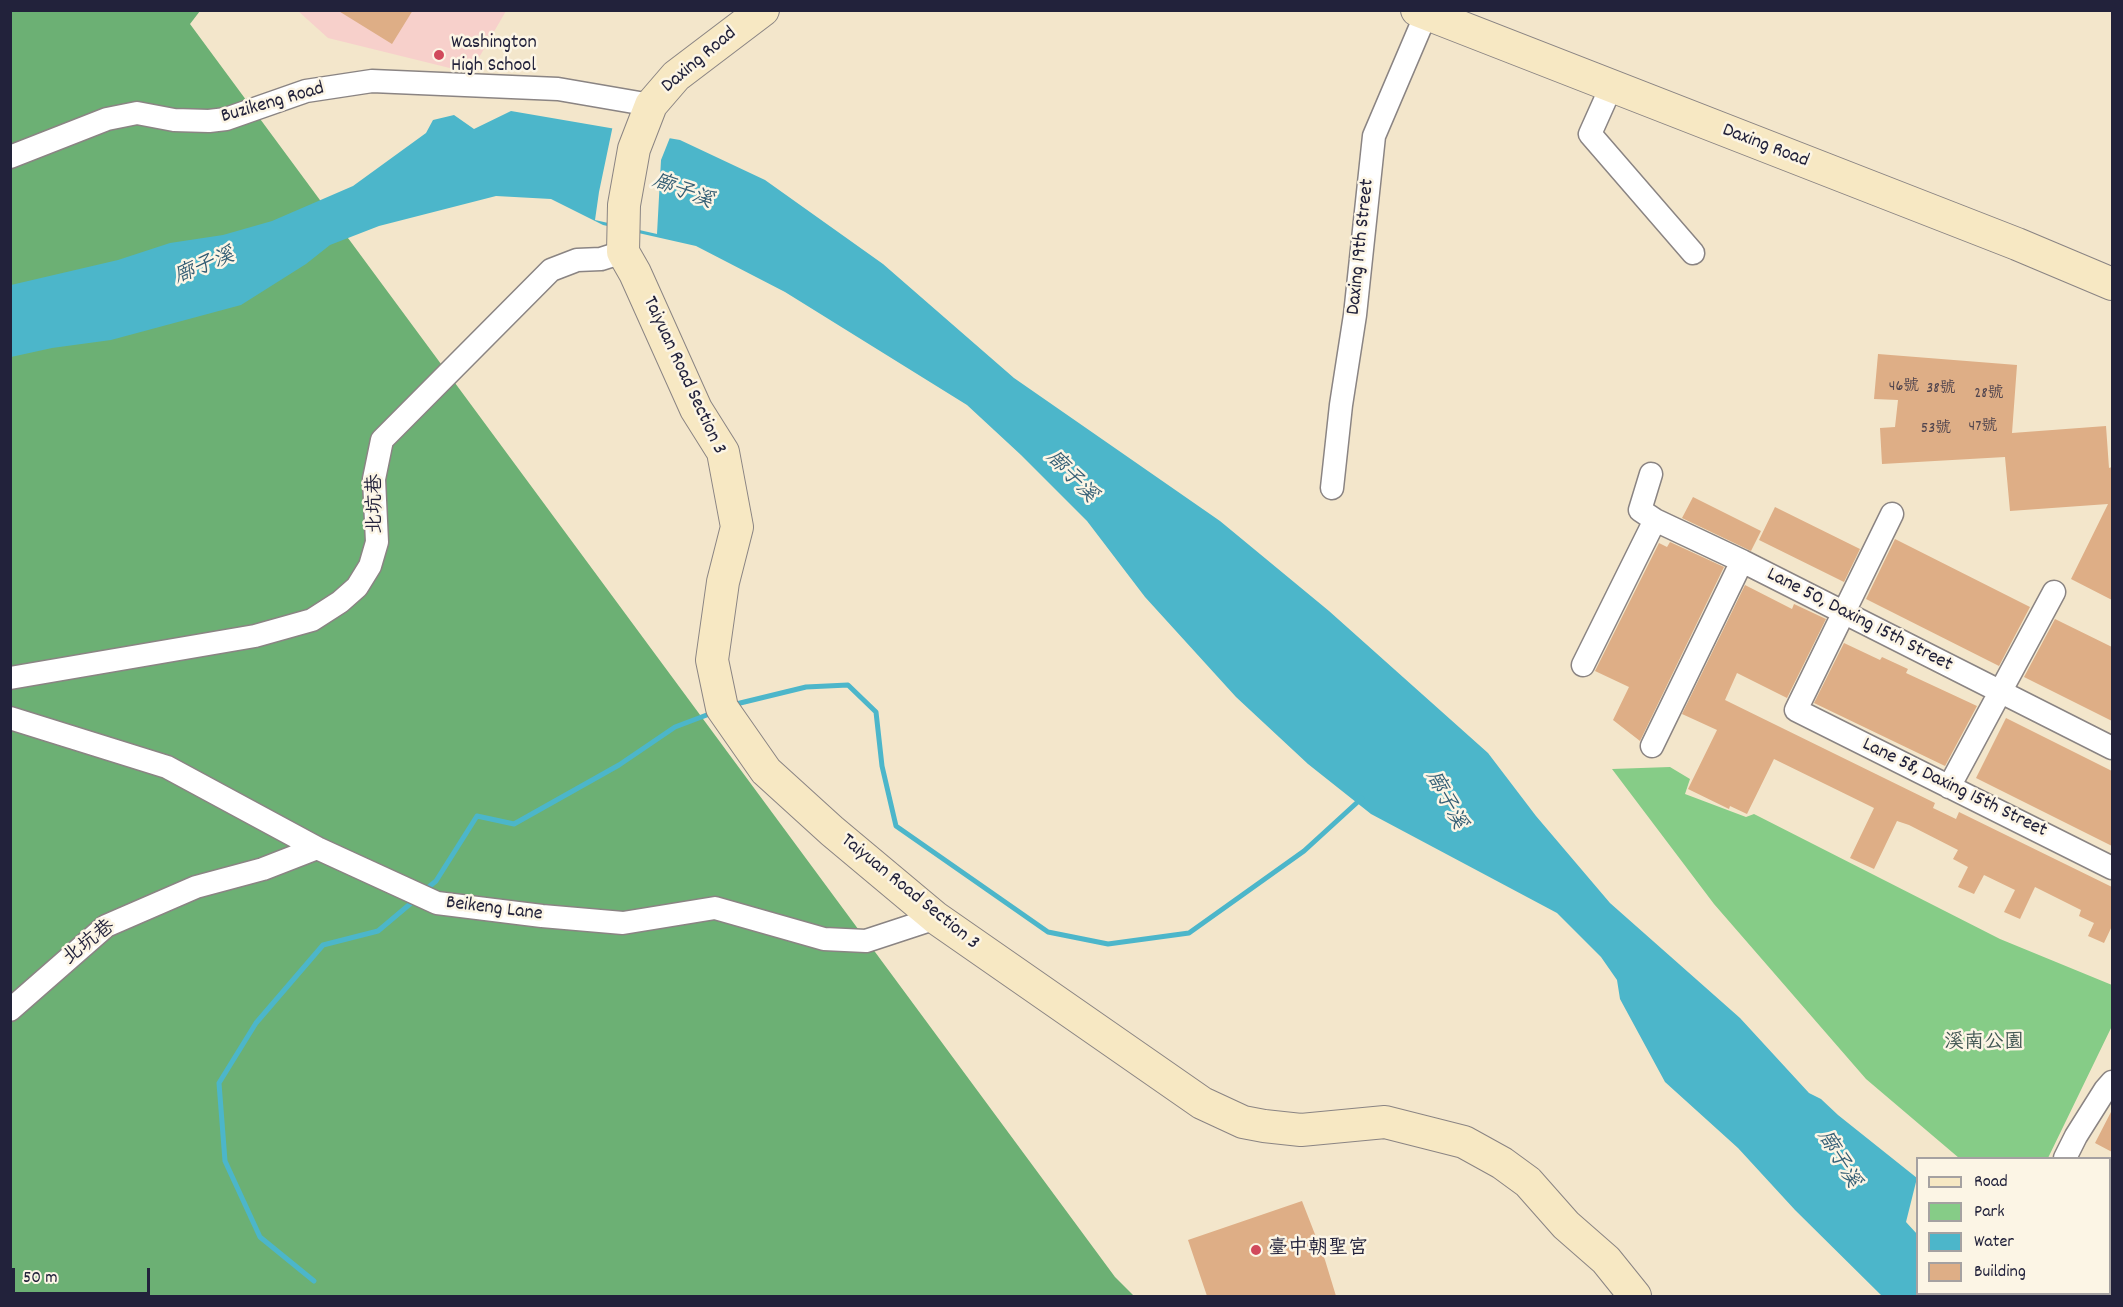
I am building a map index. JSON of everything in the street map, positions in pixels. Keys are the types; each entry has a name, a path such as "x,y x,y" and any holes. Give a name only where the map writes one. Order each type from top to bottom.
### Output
{"main road":[{"name":"Daxing Road","path":"624,245 624,205 627,183 634,149 648,112 676,76 763,10"},
{"name":"Daxing Road","path":"1422,12 2017,244 2112,284"},
{"name":"Taiyuan Road Section 3","path":"624,245 696,409 723,452 737,527 723,582 711,660 726,714 766,771 832,831 936,918 1180,1089 1222,1114 1243,1122 1301,1130 1384,1122 1464,1142 1502,1163 1528,1182 1566,1224 1606,1260 1635,1296"},
{"name":"Taiyuan Road Section 3","path":"1566,1224 1618,1296"}],"street":[{"name":"Daxing 19th Street","path":"1332,488 1341,405 1355,315 1374,136 1422,12"},
{"name":"Buzikeng Road","path":"10,158 107,118 137,113 174,120 209,121 226,118 306,91 372,81 558,89 648,112"},
{"path":"1611,87 1590,134 1693,253"},
{"name":"北坑巷","path":"10,678 255,636 312,620 340,602 357,586 370,566 377,542 374,478 382,440 551,270 577,260 601,259 624,245"},
{"path":"1583,665 1655,520 1640,510 1651,474"},
{"path":"1843,612 1892,514"},
{"name":"Lane 50, Daxing 15th Street","path":"1655,520 1742,561 2112,748"},
{"path":"1652,746 1742,561"},
{"path":"1949,787 2054,592"},
{"name":"Lane 58, Daxing 15th Street","path":"1843,612 1796,710 2112,868"},
{"name":"Beikeng Lane","path":"10,718 167,767 317,848 437,903 623,923 715,908 824,939 866,941 936,918"},
{"name":"北坑巷","path":"10,1010 106,926 196,887 263,868 317,848"},
{"path":"2066,1157 2076,1136 2112,1082"}],"shaded area":[{"name":"Washington High School","path":"298,11 506,11 470,73 328,38"}],"green space":[{"path":"10,11 200,11 190,24 1115,1277 1134,1296 11,1296"},
{"name":"溪南公園","path":"1670,767 1690,779 1685,794 1746,817 1754,814 2000,939 2112,985 2112,1026 2048,1157 1958,1157 1866,1079 1714,904 1612,769"}],"water":[{"name":"廍子溪","path":"511,111 680,140 765,180 883,264 1014,378 1220,521 1329,611 1488,753 1536,816 1610,903 1740,1018 1809,1093 1821,1099 1916,1177 1906,1222 1916,1233 1916,1295 1981,1296 1882,1296 1795,1210 1738,1148 1665,1082 1620,999 1617,980 1601,957 1557,913 1371,814 1308,764 1236,697 1145,597 1087,521 967,405 785,292 696,246 603,225 551,199 496,196 379,226 330,245 306,264 241,305 111,340 52,348 11,357 11,285 118,260 170,243 223,235 272,221 353,186 426,133 433,120 454,115 474,129"}],"pier":[{"path":"613,125 671,135 661,160 657,234 595,220"}],"building":[{"path":"337,10 413,10 392,44"},
{"path":"1878,354 2017,365 2012,433 2106,426 2109,468 2112,467 2112,600 2071,579 2108,504 2010,511 2005,457 1882,464 1880,428 1895,427 1898,400 1874,399"},
{"path":"1693,497 1761,531 1751,551 1682,518"},
{"path":"1775,507 1860,549 1844,582 1759,540"},
{"path":"1895,539 2030,607 1999,666 1866,599"},
{"path":"1670,542 1724,567 1640,741 1613,720 1629,687 1595,671 1659,543 1667,547"},
{"path":"1745,585 1792,609 1794,604 1826,619 1787,698 1737,673 1725,700 1935,803 1933,808 1956,819 1959,812 2112,887 2112,926 2104,943 2088,936 2094,923 2079,916 2081,910 2035,887 2020,919 2004,912 2015,890 1984,875 1974,894 1958,887 1968,867 1953,859 1958,850 1909,825 1897,821 1874,869 1850,858 1874,808 1774,759 1747,814 1730,806 1729,809 1688,789 1717,730 1682,714"},
{"path":"2055,619 2112,647 2112,721 2024,677"},
{"path":"1844,643 1880,660 1882,657 1908,669 1906,673 1977,706 1945,766 1814,703"},
{"path":"2006,718 2112,771 2112,846 1976,778"},
{"path":"2112,1110 2112,1152 2095,1143"},
{"name":"臺中朝聖宮","path":"1302,1201 1336,1296 1207,1296 1188,1240"}],"waterway":[{"path":"732,705 806,687 848,685 876,712 882,766 896,826 1048,932 1108,944 1189,933 1304,851 1362,798"},
{"path":"425,890 436,881 477,816 514,824 619,765 675,727 712,713"},
{"path":"314,1281 260,1237 225,1161 219,1083 256,1023 323,945 378,931 416,899"}],"place":[{"name":"Washington High School","path":"439,55"},
{"name":"臺中朝聖宮","path":"1256,1250"}]}
